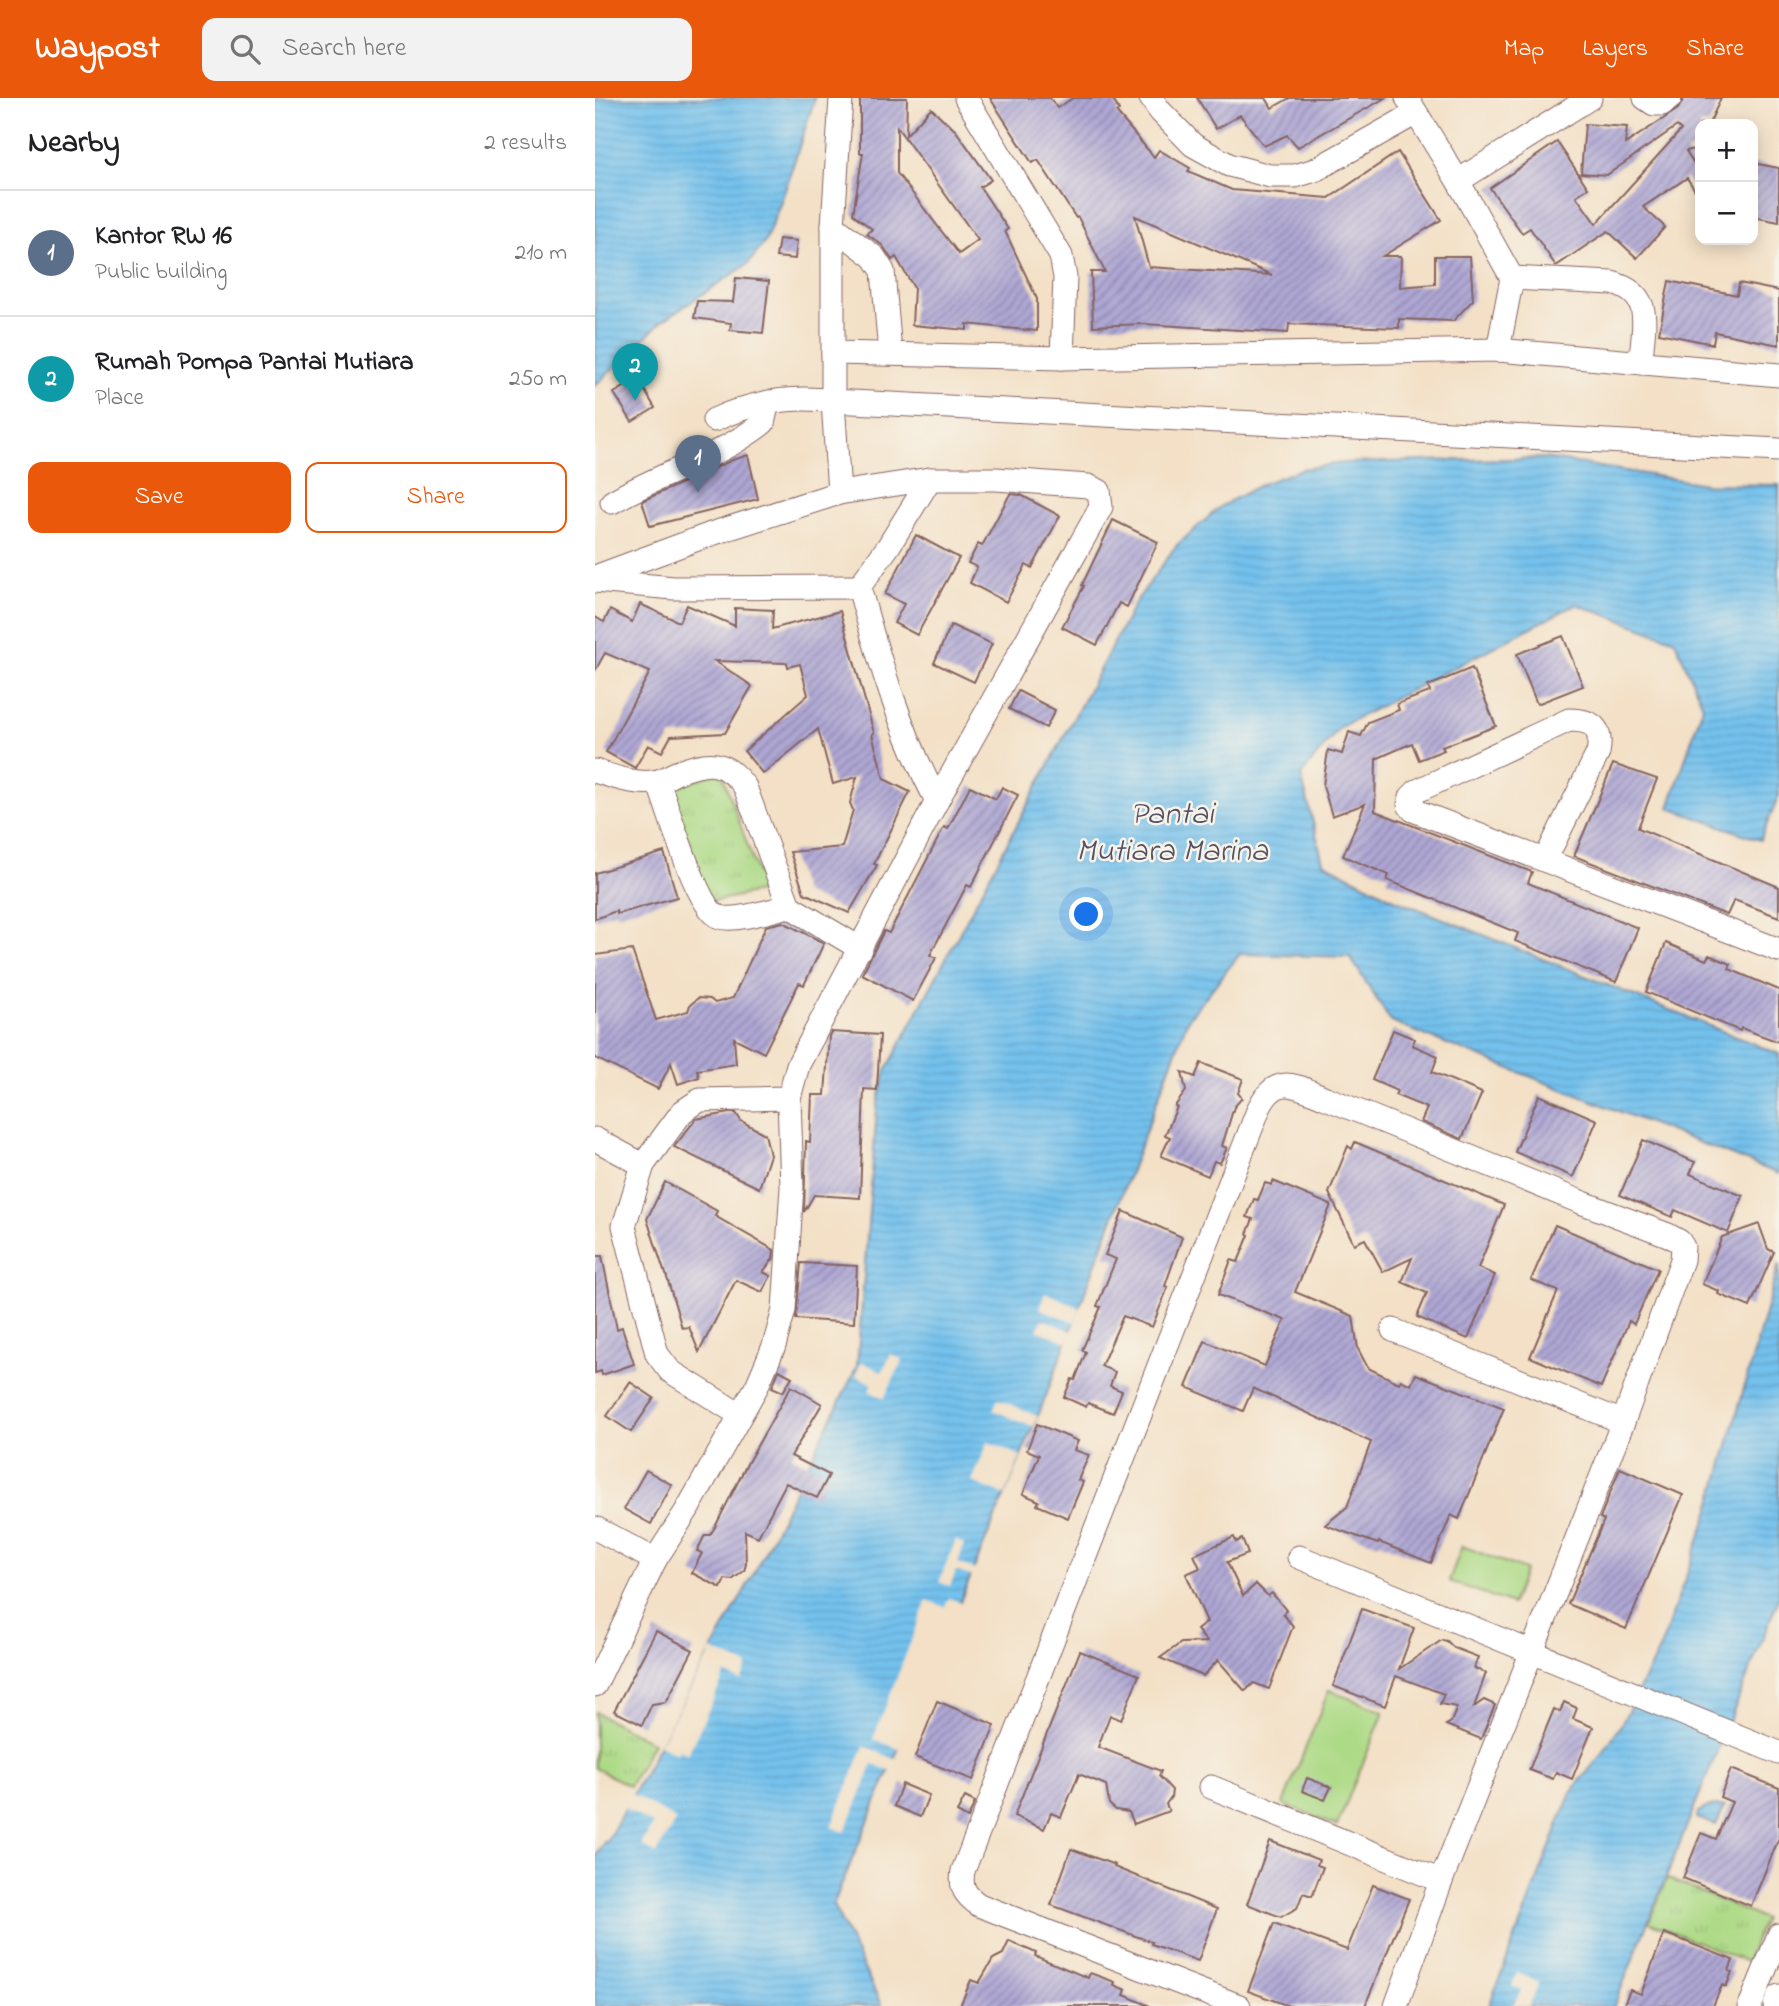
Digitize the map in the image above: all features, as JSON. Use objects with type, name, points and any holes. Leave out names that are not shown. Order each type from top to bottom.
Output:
[{"type":"street","points":[[839,493],[833,401],[832,226],[841,98]]},
{"type":"street","points":[[966,98],[1061,256],[1065,277],[1062,358]]},
{"type":"street","points":[[1151,98],[1193,145],[1229,165],[1270,176],[1295,176],[1315,170],[1412,106],[1512,278],[1498,350]]},
{"type":"street","points":[[1458,181],[1590,98]]},
{"type":"street","points":[[1645,98],[1654,104],[1662,104],[1670,98]]},
{"type":"street","points":[[832,226],[874,257],[883,271],[890,354]]},
{"type":"street","points":[[1512,278],[1612,283],[1626,287],[1635,293],[1643,312],[1641,363]]},
{"type":"street","points":[[833,353],[1062,358],[1498,350],[1779,375]]},
{"type":"street","points":[[714,419],[751,405],[808,398],[1779,450]]},
{"type":"street","points":[[612,502],[638,486],[731,444],[755,430],[763,423],[768,402]]},
{"type":"street","points":[[859,587],[888,547],[930,479]]},
{"type":"street","points":[[595,580],[711,534],[839,493],[930,479],[996,479],[1087,486],[1099,491],[1101,498],[1098,514],[937,802],[798,1065],[789,1098],[792,1187],[784,1310],[774,1346],[757,1386],[687,1510],[655,1560],[595,1685]]},
{"type":"street","points":[[595,580],[674,588],[859,587]]},
{"type":"street","points":[[859,587],[898,718],[937,802]]},
{"type":"street","points":[[1545,860],[1598,753],[1600,743],[1597,730],[1592,724],[1583,720],[1569,720],[1417,790],[1411,797],[1409,805],[1413,810],[1779,950]]},
{"type":"street","points":[[595,771],[623,780],[658,781],[680,771],[710,764],[723,766],[734,773],[745,787],[789,906],[861,949]]},
{"type":"street","points":[[658,781],[695,883],[708,910],[723,918],[789,906]]},
{"type":"street","points":[[1240,2006],[979,1905],[967,1897],[961,1885],[963,1871],[1265,1095],[1276,1086],[1292,1085],[1679,1241],[1683,1247],[1682,1259],[1623,1422],[1441,1881],[1396,2006]]},
{"type":"street","points":[[740,1415],[670,1371],[657,1354],[624,1226],[643,1166],[682,1112],[699,1100],[789,1098]]},
{"type":"street","points":[[595,1139],[643,1166]]},
{"type":"street","points":[[1393,1330],[1623,1422]]},
{"type":"street","points":[[595,1528],[655,1560]]},
{"type":"street","points":[[1299,1557],[1779,1753]]},
{"type":"street","points":[[1211,1787],[1441,1881]]},
{"type":"street","points":[[1750,2006],[1779,1935]]},
{"type":"street","points":[[1775,2006],[1779,1996]]},
{"type":"green space","points":[[721,771],[764,891],[708,902],[668,790]]},
{"type":"green space","points":[[1462,1546],[1525,1570],[1512,1604],[1449,1581]]},
{"type":"green space","points":[[1329,1690],[1384,1712],[1337,1826],[1283,1804]]},
{"type":"green space","points":[[595,1712],[653,1743],[629,1786],[595,1768]]},
{"type":"green space","points":[[1667,1878],[1764,1919],[1746,1962],[1649,1922]]},
{"type":"water","points":[[595,98],[815,98],[765,242],[748,264],[661,322],[595,386]]},
{"type":"water","name":"Pantai Mutiara Marina","points":[[1545,458],[1705,484],[1779,485],[1779,796],[1760,840],[1669,808],[1703,706],[1675,640],[1576,604],[1340,727],[1301,775],[1323,862],[1394,899],[1779,1054],[1779,1174],[1391,1022],[1350,957],[1240,954],[1188,1019],[1042,1406],[833,1905],[882,2006],[595,2006],[595,1859],[753,1575],[857,1367],[877,1108],[885,1073],[1135,603],[1176,546],[1221,506],[1262,484],[1302,469],[1342,463]]},
{"type":"water","points":[[1779,1264],[1779,1598],[1614,2006],[1489,2006],[1571,1792],[1602,1754],[1622,1723],[1661,1646],[1710,1509]]},
{"type":"water","points":[[1710,1806],[1725,1806],[1716,1825],[1697,1818],[1698,1812]]},
{"type":"pier","points":[[1045,1292],[1080,1308],[1075,1322],[1040,1309]]},
{"type":"pier","points":[[1043,1319],[1071,1331],[1067,1342],[1037,1330]]},
{"type":"pier","points":[[891,1354],[903,1360],[884,1398],[869,1391],[872,1384],[855,1375],[862,1362],[882,1372]]},
{"type":"pier","points":[[998,1399],[1038,1416],[1033,1427],[993,1410]]},
{"type":"pier","points":[[988,1442],[1021,1456],[1005,1495],[972,1482]]},
{"type":"pier","points":[[956,1540],[964,1545],[958,1563],[975,1570],[973,1577],[956,1571],[950,1586],[939,1582]]},
{"type":"pier","points":[[949,1598],[963,1603],[901,1750],[873,1739],[927,1600],[945,1607]]},
{"type":"pier","points":[[712,1650],[748,1666],[741,1681],[725,1674],[688,1754],[679,1750],[677,1754],[659,1745]]},
{"type":"pier","points":[[864,1746],[897,1760],[892,1772],[873,1764],[845,1832],[831,1827]]},
{"type":"pier","points":[[630,1793],[676,1820],[656,1854],[641,1845],[653,1824],[622,1807]]},
{"type":"pier","points":[[1517,1973],[1539,1982],[1529,2006],[1513,2006],[1521,1990],[1512,1986]]},
{"type":"building","points":[[860,98],[907,98],[906,135],[931,108],[956,131],[991,180],[980,187],[1008,229],[1005,231],[1037,299],[1037,331],[967,324],[967,330],[912,325],[914,288],[896,257],[892,260],[883,246],[867,234],[872,229],[853,214],[863,153],[860,153]],"holes":[[[897,127],[978,240],[959,254],[897,173]]]},
{"type":"building","points":[[990,98],[1050,98],[1057,108],[1073,98],[1112,98],[1119,110],[1116,112],[1154,157],[1159,150],[1190,168],[1188,171],[1232,190],[1329,198],[1398,152],[1441,220],[1383,256],[1401,256],[1400,287],[1435,284],[1435,256],[1470,256],[1473,300],[1453,321],[1399,319],[1399,328],[1289,324],[1288,333],[1144,324],[1093,326],[1091,272],[1105,272],[1078,217],[1076,218],[1038,160],[1032,163]],"holes":[[[1135,216],[1272,275],[1149,267]]]},
{"type":"building","points":[[1197,98],[1266,98],[1272,108],[1290,98],[1385,98],[1298,147],[1287,135],[1264,146],[1240,115],[1216,129]]},
{"type":"building","points":[[1684,98],[1721,98],[1711,119],[1695,119],[1695,149],[1686,151],[1695,165],[1695,190],[1687,178],[1643,207],[1665,227],[1637,258],[1608,231],[1556,266],[1530,228],[1522,233],[1490,188],[1557,142],[1588,188],[1576,196],[1596,224],[1681,130],[1677,126],[1607,175],[1581,173],[1585,124],[1627,127],[1625,144],[1678,109]]},
{"type":"building","points":[[1758,164],[1779,168],[1779,222],[1758,218]]},
{"type":"building","points":[[779,239],[797,241],[795,259],[776,257]]},
{"type":"building","points":[[736,278],[769,281],[763,333],[730,330],[731,323],[694,318],[697,301],[733,302]]},
{"type":"building","points":[[1669,281],[1737,295],[1739,283],[1779,291],[1779,345],[1715,332],[1713,344],[1659,333]]},
{"type":"building","points":[[638,379],[655,408],[632,422],[614,393]]},
{"type":"building","points":[[748,455],[758,499],[650,526],[642,501]]},
{"type":"building","points":[[1010,494],[1021,495],[1060,516],[1032,568],[1026,565],[1006,602],[970,583],[977,567],[968,563],[978,544],[982,546]]},
{"type":"building","points":[[1113,520],[1158,542],[1127,607],[1119,603],[1097,645],[1062,627],[1084,586],[1082,585]]},
{"type":"building","points":[[916,535],[959,558],[917,635],[894,623],[904,604],[885,594]]},
{"type":"building","points":[[640,604],[679,622],[687,605],[735,626],[735,608],[773,610],[772,629],[840,611],[884,779],[910,792],[874,864],[877,865],[849,913],[804,893],[790,852],[842,847],[853,810],[850,803],[857,777],[833,784],[818,729],[763,774],[744,751],[808,695],[800,664],[788,667],[787,663],[715,661],[752,686],[725,733],[671,736],[662,752],[648,745],[635,768],[606,752],[650,672],[605,653],[595,671],[595,617],[604,622],[610,610],[632,622]]},
{"type":"building","points":[[951,625],[992,644],[974,682],[934,663]]},
{"type":"building","points":[[1563,636],[1583,686],[1537,704],[1517,654]]},
{"type":"building","points":[[1472,668],[1496,726],[1442,747],[1444,750],[1419,760],[1412,743],[1376,759],[1375,811],[1532,872],[1528,883],[1638,928],[1616,982],[1515,941],[1518,933],[1387,880],[1389,875],[1343,856],[1365,804],[1332,816],[1323,786],[1328,750],[1342,754],[1349,732],[1361,736],[1368,722],[1399,710],[1397,704],[1430,692],[1428,686]]},
{"type":"building","points":[[1018,691],[1055,710],[1046,728],[1009,709]]},
{"type":"building","points":[[1613,764],[1657,779],[1638,828],[1779,887],[1779,917],[1734,900],[1727,915],[1574,856]]},
{"type":"building","points":[[970,786],[996,799],[1002,787],[1018,795],[971,887],[967,885],[930,955],[936,958],[913,1001],[862,974],[884,931],[889,933],[944,827],[948,829]]},
{"type":"building","points":[[664,852],[677,897],[617,914],[616,911],[595,919],[595,873]]},
{"type":"building","points":[[783,922],[824,943],[804,985],[799,983],[764,1053],[734,1038],[736,1064],[697,1070],[699,1077],[678,1084],[671,1063],[658,1089],[595,1058],[595,955],[632,950],[656,1020],[688,1011],[698,998],[710,999],[715,1003],[733,998],[766,926]]},
{"type":"building","points":[[1666,943],[1706,960],[1709,955],[1731,964],[1729,969],[1779,990],[1779,1042],[1741,1028],[1740,1031],[1646,992]]},
{"type":"building","points":[[1393,1030],[1415,1039],[1412,1045],[1438,1056],[1432,1072],[1482,1093],[1462,1139],[1421,1122],[1427,1108],[1395,1095],[1397,1091],[1372,1080]]},
{"type":"building","points":[[831,1032],[880,1035],[877,1090],[864,1089],[860,1198],[814,1195],[804,1212],[806,1141],[810,1142],[812,1095],[825,1095]]},
{"type":"building","points":[[1201,1063],[1243,1079],[1238,1093],[1242,1098],[1234,1107],[1222,1146],[1227,1148],[1220,1163],[1214,1161],[1208,1176],[1161,1156],[1170,1137],[1165,1135],[1177,1107],[1175,1106],[1186,1091],[1182,1072],[1195,1077]]},
{"type":"building","points":[[1539,1095],[1597,1120],[1573,1177],[1515,1152]]},
{"type":"building","points":[[736,1113],[741,1121],[765,1134],[770,1155],[759,1188],[674,1147],[696,1119]]},
{"type":"building","points":[[1643,1140],[1695,1162],[1690,1174],[1743,1196],[1728,1233],[1675,1210],[1672,1217],[1620,1195]]},
{"type":"building","points":[[1355,1142],[1504,1205],[1478,1268],[1495,1275],[1468,1339],[1417,1317],[1427,1293],[1402,1282],[1412,1258],[1383,1272],[1365,1239],[1354,1244],[1329,1193],[1348,1146],[1352,1149]]},
{"type":"building","points":[[1273,1181],[1331,1205],[1295,1292],[1353,1316],[1358,1349],[1368,1368],[1399,1383],[1401,1380],[1411,1385],[1416,1374],[1504,1408],[1459,1519],[1451,1515],[1431,1563],[1379,1542],[1378,1544],[1325,1525],[1347,1507],[1371,1442],[1253,1388],[1243,1411],[1186,1387],[1205,1341],[1265,1366],[1285,1320],[1218,1295],[1231,1260],[1238,1262],[1249,1235],[1247,1234],[1253,1219],[1247,1217],[1254,1199],[1258,1200],[1265,1183],[1272,1185]]},
{"type":"building","points":[[665,1182],[717,1211],[715,1216],[774,1250],[773,1259],[763,1272],[771,1276],[762,1292],[736,1280],[699,1352],[689,1327],[682,1328],[647,1219]]},
{"type":"building","points":[[1123,1211],[1182,1237],[1165,1286],[1168,1287],[1152,1327],[1123,1316],[1101,1366],[1115,1372],[1110,1386],[1122,1391],[1113,1413],[1088,1403],[1086,1407],[1064,1397],[1072,1379],[1075,1380],[1086,1352],[1082,1350],[1101,1307],[1097,1306],[1116,1259],[1105,1255]]},
{"type":"building","points":[[1759,1224],[1768,1249],[1774,1252],[1750,1307],[1718,1294],[1719,1291],[1702,1284],[1722,1237]]},
{"type":"building","points":[[1555,1225],[1658,1269],[1634,1324],[1629,1321],[1601,1387],[1530,1357],[1558,1291],[1531,1280]]},
{"type":"building","points":[[595,1256],[602,1256],[617,1329],[622,1327],[634,1364],[602,1375],[601,1371],[595,1373]]},
{"type":"building","points":[[801,1263],[857,1266],[854,1323],[796,1319]]},
{"type":"building","points":[[779,1370],[792,1377],[783,1392],[772,1387]]},
{"type":"building","points":[[630,1382],[654,1398],[631,1432],[607,1416]]},
{"type":"building","points":[[791,1386],[822,1404],[791,1456],[829,1475],[817,1498],[786,1483],[758,1537],[745,1531],[744,1571],[732,1580],[725,1579],[721,1588],[692,1573],[702,1553],[697,1551],[705,1535],[710,1535],[715,1527]]},
{"type":"building","points":[[1037,1424],[1078,1441],[1074,1450],[1089,1455],[1078,1480],[1083,1482],[1068,1518],[1037,1505],[1039,1501],[1023,1494],[1039,1455],[1027,1450]]},
{"type":"building","points":[[1620,1468],[1683,1495],[1626,1629],[1568,1604],[1604,1520],[1600,1518]]},
{"type":"building","points":[[646,1470],[672,1485],[651,1524],[624,1509]]},
{"type":"building","points":[[1234,1537],[1236,1542],[1242,1539],[1248,1554],[1227,1562],[1243,1596],[1256,1584],[1268,1596],[1272,1593],[1286,1610],[1283,1614],[1293,1626],[1269,1689],[1254,1683],[1245,1691],[1218,1660],[1203,1676],[1160,1658],[1181,1643],[1207,1642],[1197,1630],[1207,1622],[1186,1574],[1200,1568],[1194,1555]]},
{"type":"building","points":[[1362,1609],[1414,1628],[1399,1669],[1442,1640],[1454,1648],[1478,1657],[1474,1668],[1486,1673],[1474,1707],[1484,1700],[1495,1705],[1481,1739],[1446,1725],[1451,1722],[1457,1707],[1440,1704],[1444,1694],[1396,1676],[1385,1706],[1333,1686]]},
{"type":"building","points":[[656,1631],[693,1650],[666,1702],[652,1704],[642,1725],[614,1711]]},
{"type":"building","points":[[1080,1651],[1139,1675],[1121,1720],[1110,1715],[1098,1747],[1161,1771],[1159,1776],[1172,1790],[1166,1804],[1169,1811],[1134,1824],[1129,1812],[1116,1810],[1109,1804],[1106,1785],[1079,1774],[1061,1817],[1051,1813],[1044,1829],[1014,1816]]},
{"type":"building","points":[[937,1701],[995,1725],[973,1780],[915,1757]]},
{"type":"building","points":[[1564,1702],[1577,1708],[1573,1719],[1593,1727],[1572,1779],[1556,1772],[1553,1779],[1529,1770],[1554,1709],[1560,1712]]},
{"type":"building","points":[[1731,1769],[1779,1788],[1779,1838],[1751,1906],[1683,1878],[1701,1833],[1716,1839],[1732,1802],[1720,1797]]},
{"type":"building","points":[[1307,1778],[1331,1787],[1325,1800],[1302,1791]]},
{"type":"building","points":[[902,1784],[929,1795],[920,1817],[894,1806]]},
{"type":"building","points":[[965,1797],[975,1802],[968,1818],[957,1812]]},
{"type":"building","points":[[1270,1841],[1319,1860],[1317,1865],[1323,1867],[1312,1896],[1303,1893],[1297,1908],[1281,1917],[1247,1904]]},
{"type":"building","points":[[1071,1849],[1217,1909],[1198,1961],[1051,1905]]},
{"type":"building","points":[[1373,1885],[1409,1899],[1365,2006],[1289,2006],[1248,1991],[1274,1923],[1347,1950]]},
{"type":"building","points":[[1664,1933],[1733,1960],[1726,1987],[1722,1985],[1713,2006],[1623,2006],[1630,1990],[1641,1994]]},
{"type":"building","points":[[1009,1941],[1036,1953],[1035,1956],[1088,1978],[1090,1973],[1115,1982],[1114,1985],[1126,1990],[1124,1995],[1150,2006],[960,2006],[971,1980],[979,1983],[993,1959],[1003,1954]]},
{"type":"place","name":"Rumah Pompa Pantai Mutiara","points":[[635,401]]},
{"type":"place","name":"Kantor RW 16","points":[[698,493]]}]
